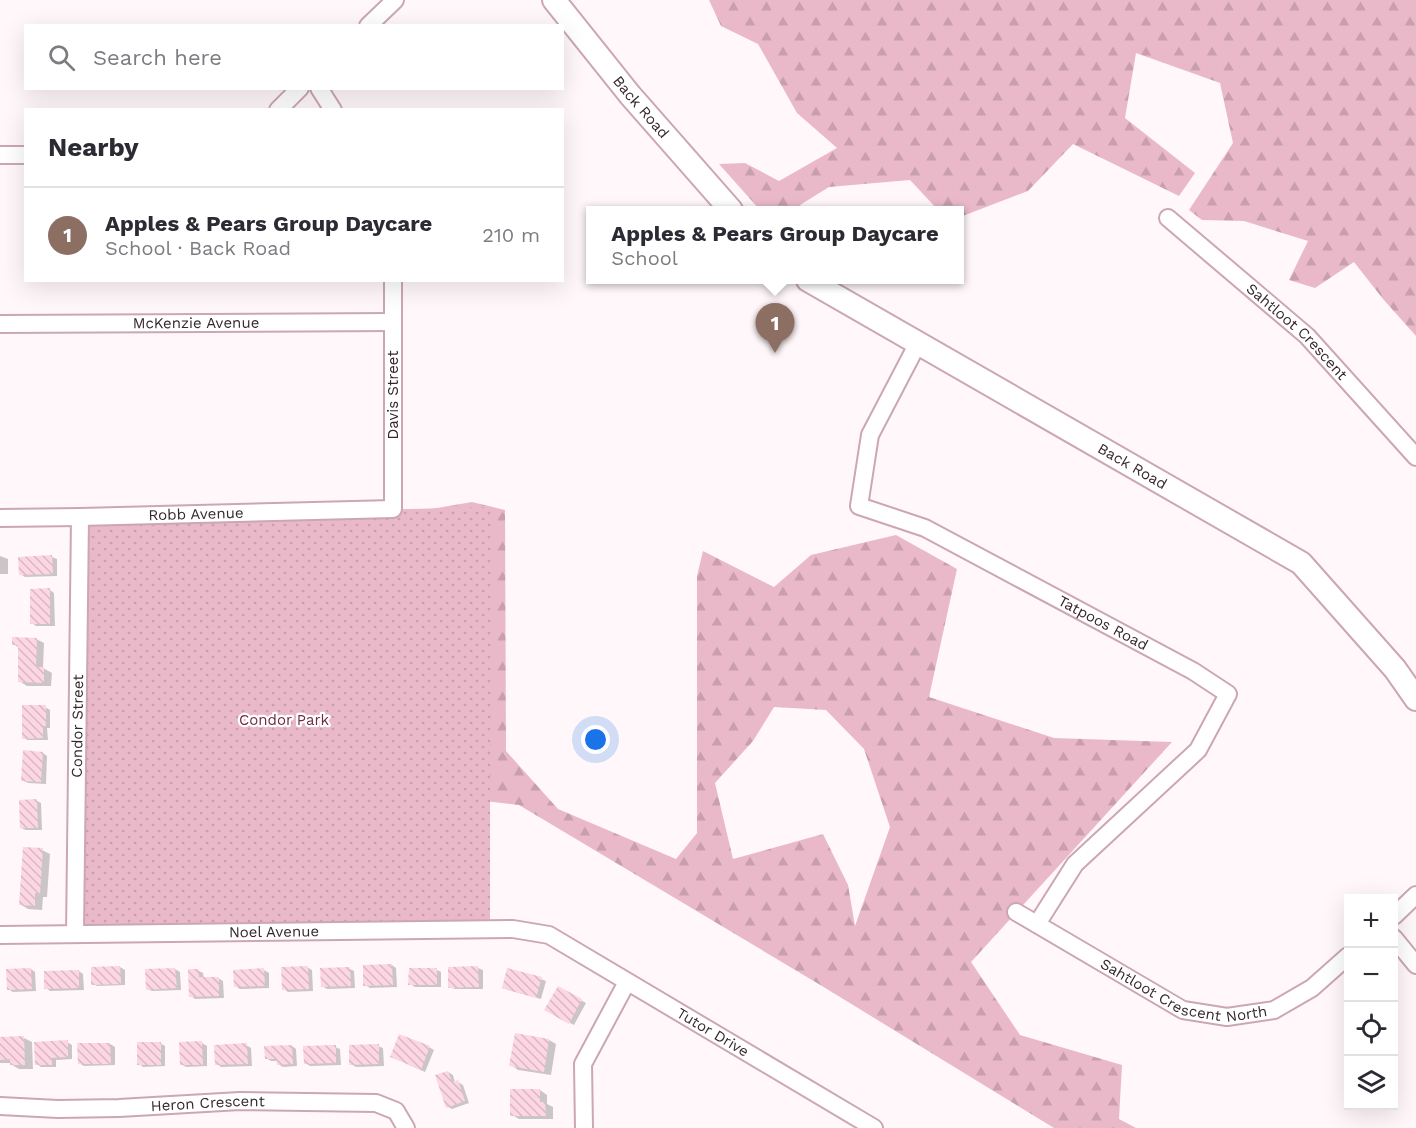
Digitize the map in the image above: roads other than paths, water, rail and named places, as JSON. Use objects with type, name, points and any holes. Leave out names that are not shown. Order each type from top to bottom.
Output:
[{"type":"street","points":[[370,24],[395,0]]},
{"type":"street","name":"Back Road","points":[[554,0],[630,95],[727,206]]},
{"type":"street","points":[[280,108],[298,90]]},
{"type":"street","points":[[320,90],[332,108]]},
{"type":"street","points":[[0,155],[24,155]]},
{"type":"street","name":"Sahtloot Crescent","points":[[1168,218],[1307,336],[1416,457]]},
{"type":"street","name":"Davis Street","points":[[393,282],[393,509]]},
{"type":"street","name":"Back Road","points":[[817,284],[1301,563],[1395,669],[1416,699]]},
{"type":"street","name":"McKenzie Avenue","points":[[0,324],[393,322]]},
{"type":"street","name":"Tatpoos Road","points":[[918,343],[870,435],[859,506],[925,528],[1193,671],[1228,694],[1198,750],[1075,864],[1037,924]]},
{"type":"street","name":"Robb Avenue","points":[[0,518],[393,509]]},
{"type":"street","name":"Condor Street","points":[[75,934],[80,517]]},
{"type":"street","points":[[1398,912],[1416,895]]},
{"type":"street","name":"Sahtloot Crescent North","points":[[1016,912],[1184,1010],[1227,1017],[1274,1010],[1312,988],[1344,960]]},
{"type":"street","name":"Noel Avenue","points":[[0,935],[513,929],[549,935]]},
{"type":"street","name":"Tutor Drive","points":[[549,935],[874,1128]]},
{"type":"street","points":[[1398,943],[1416,965]]},
{"type":"street","points":[[584,1128],[583,1064],[627,982]]},
{"type":"street","name":"Heron Crescent","points":[[0,1106],[58,1109],[240,1101],[376,1103],[396,1111],[406,1128]]},
{"type":"place","name":"Apples & Pears Group Daycare","points":[[775,353]]},
{"type":"park label","name":"Condor Park","points":[[284,720]]}]
